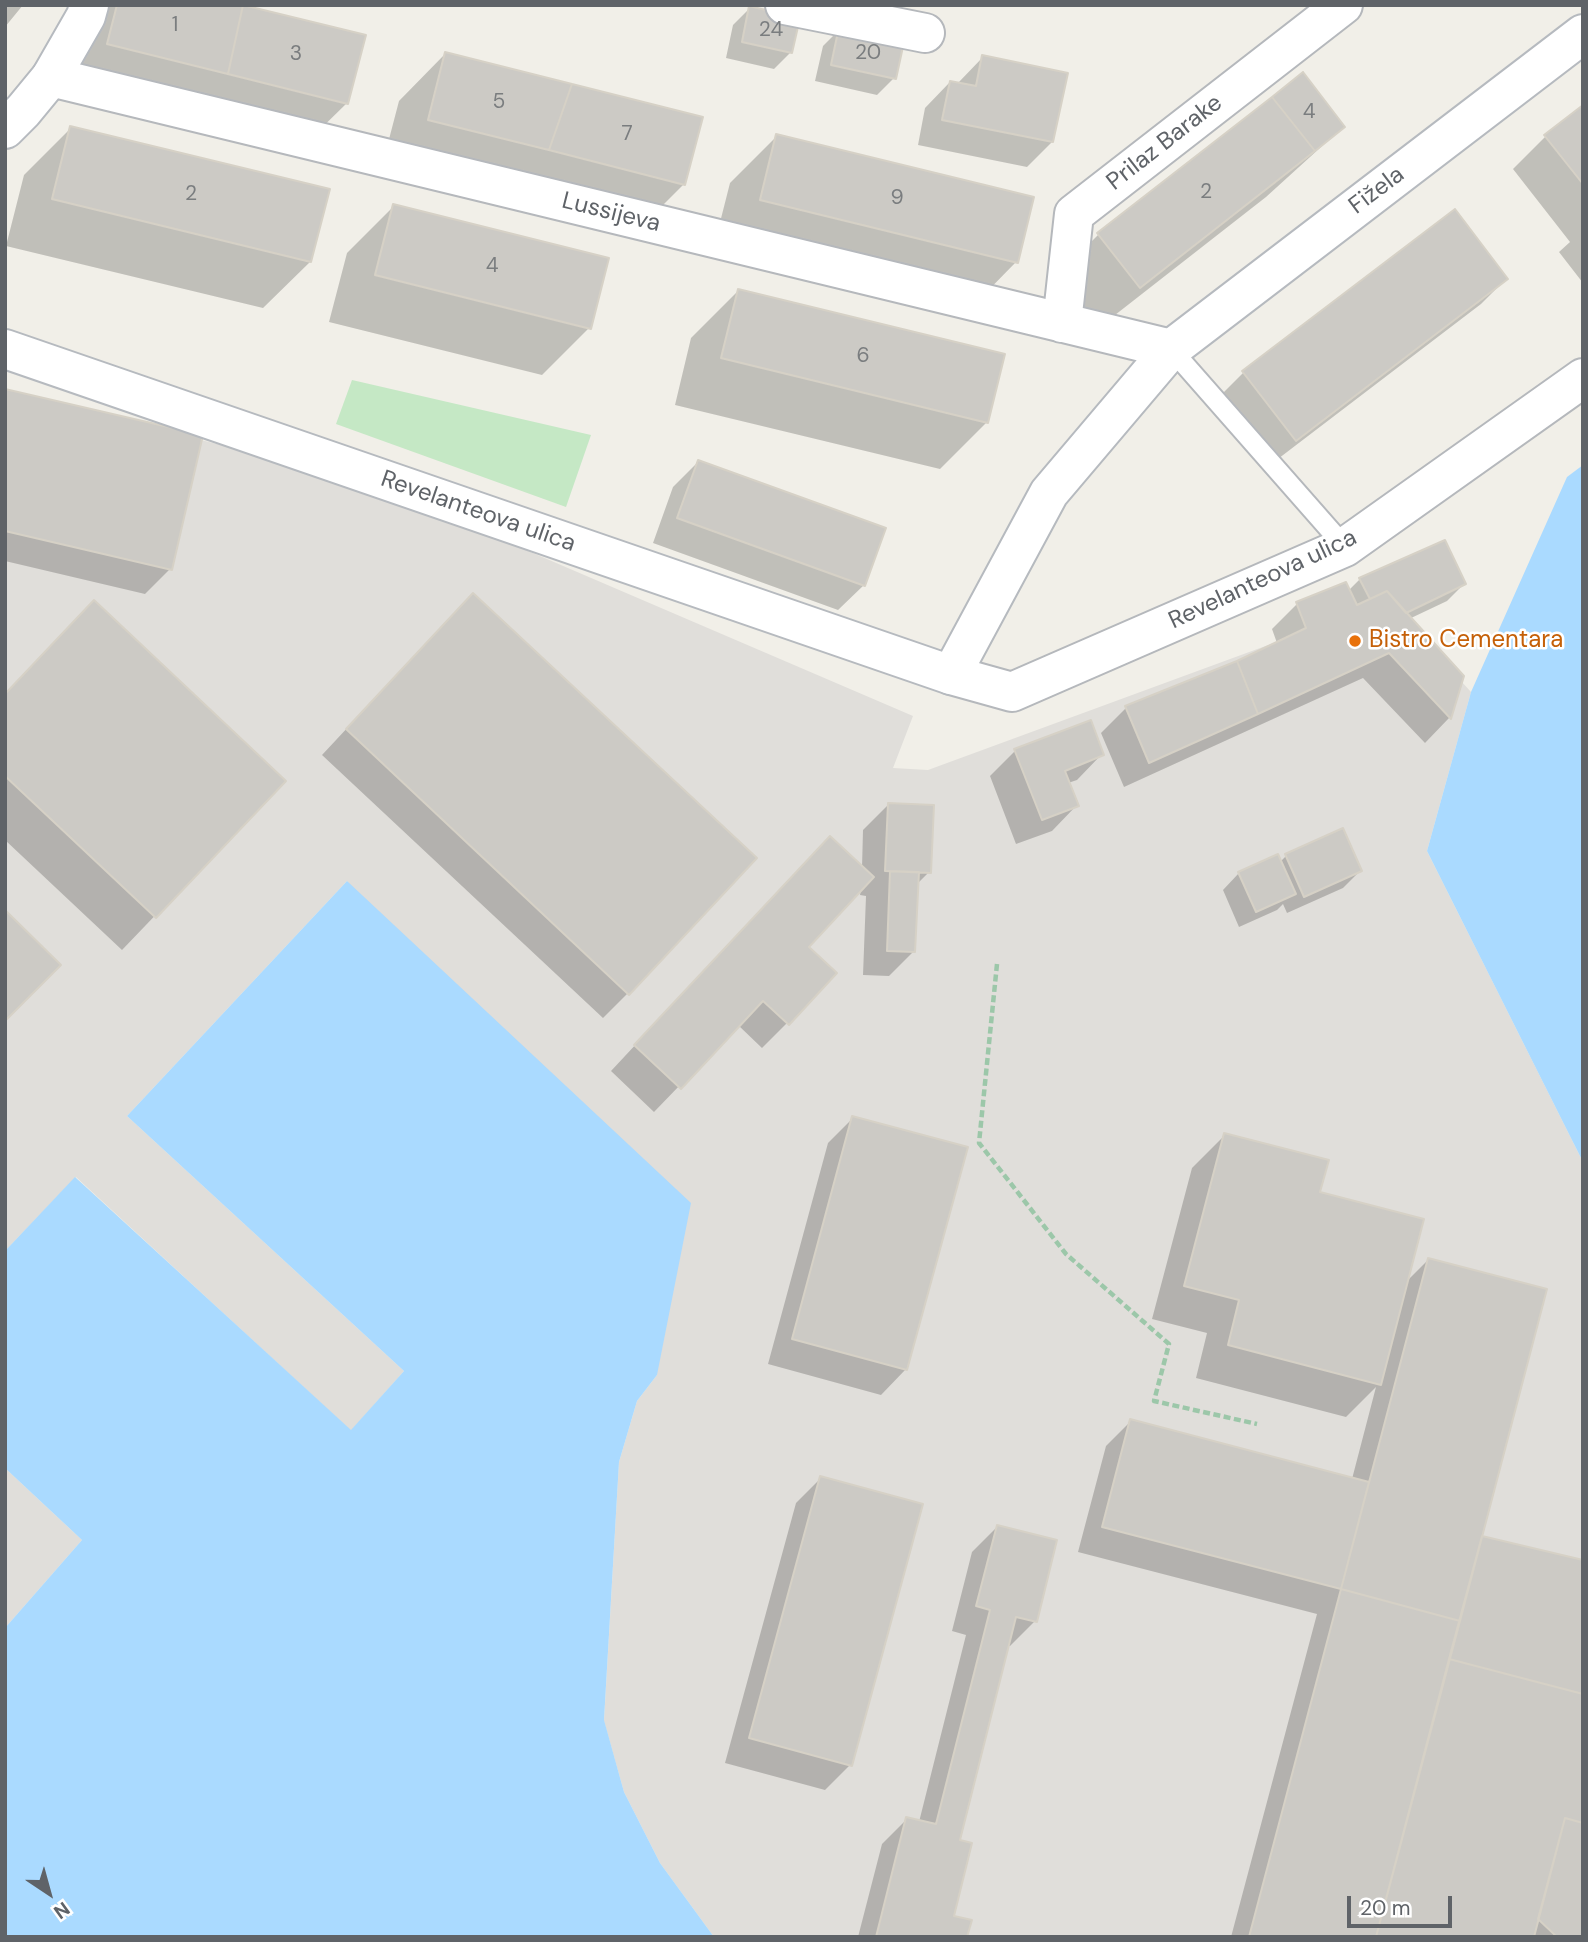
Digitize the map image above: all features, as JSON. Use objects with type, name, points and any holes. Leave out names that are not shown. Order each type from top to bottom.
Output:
[{"type":"street","points":[[5,129],[51,77],[86,16],[89,5]]},
{"type":"street","points":[[785,5],[925,33]]},
{"type":"street","name":"Prilaz Barake","points":[[1062,323],[1074,214],[1343,5]]},
{"type":"street","name":"Fižela","points":[[1171,349],[1583,34]]},
{"type":"street","name":"Lussijeva","points":[[51,77],[1171,349]]},
{"type":"street","name":"Revelanteova ulica","points":[[5,349],[951,675],[1012,692],[1345,547],[1583,378]]},
{"type":"street","points":[[951,675],[1049,493],[1171,349]]},
{"type":"lane","points":[[1171,349],[1345,547]]},
{"type":"path","points":[[997,964],[979,1143],[1066,1254],[1169,1344],[1154,1401],[1257,1424]]},
{"type":"shaded area","points":[[5,391],[365,481],[913,716],[893,768],[928,770],[1388,601],[1471,692],[1427,851],[1583,1162],[1583,1937],[714,1937],[660,1863],[624,1792],[604,1721],[619,1462],[637,1401],[657,1375],[347,881],[127,1116],[404,1371],[351,1431],[76,1177],[5,1251]]},
{"type":"shaded area","points":[[5,1468],[82,1540],[5,1628]]},
{"type":"green space","points":[[352,380],[591,435],[566,507],[336,424]]},
{"type":"water","points":[[1583,465],[1583,1162],[1427,851],[1471,692],[1567,477]]},
{"type":"water","points":[[347,881],[691,1203],[657,1375],[637,1401],[619,1462],[604,1720],[624,1792],[660,1863],[714,1937],[5,1937],[5,1628],[82,1540],[5,1468],[5,1251],[75,1177],[351,1430],[404,1371],[127,1116]]},
{"type":"building","points":[[117,5],[243,5],[228,74],[107,44]]},
{"type":"building","points":[[243,5],[366,35],[348,104],[228,74]]},
{"type":"building","points":[[749,6],[800,18],[792,53],[742,42]]},
{"type":"building","points":[[839,27],[904,42],[896,79],[831,65]]},
{"type":"building","points":[[445,52],[572,84],[549,150],[428,120]]},
{"type":"building","points":[[982,55],[1068,73],[1053,142],[942,120],[950,81],[976,86]]},
{"type":"building","points":[[1303,72],[1345,127],[1315,151],[1272,97]]},
{"type":"building","points":[[572,84],[703,117],[685,185],[549,150]]},
{"type":"building","points":[[1272,97],[1315,151],[1140,288],[1097,233]]},
{"type":"building","points":[[1583,105],[1582,147],[1583,184],[1544,135]]},
{"type":"building","points":[[70,126],[330,189],[311,262],[52,199]]},
{"type":"building","points":[[776,134],[1034,197],[1018,263],[760,200]]},
{"type":"building","points":[[393,204],[609,258],[591,329],[375,275]]},
{"type":"building","points":[[1455,209],[1508,279],[1296,441],[1242,371]]},
{"type":"building","points":[[738,289],[1005,354],[988,423],[721,358]]},
{"type":"building","points":[[5,389],[203,435],[172,570],[5,531]]},
{"type":"building","points":[[698,460],[886,528],[865,586],[677,518]]},
{"type":"building","points":[[1445,540],[1466,584],[1406,613],[1387,591],[1370,599],[1359,578]]},
{"type":"building","name":"Bistro Cementara","points":[[1346,582],[1357,605],[1387,591],[1464,676],[1451,719],[1389,653],[1258,714],[1237,661],[1306,628],[1296,602]]},
{"type":"building","points":[[473,593],[757,858],[629,995],[346,729]]},
{"type":"building","points":[[94,600],[286,781],[156,918],[5,776],[5,694]]},
{"type":"building","points":[[1237,661],[1258,714],[1149,763],[1125,706]]},
{"type":"building","points":[[1091,720],[1104,755],[1065,771],[1079,806],[1042,820],[1014,749]]},
{"type":"building","points":[[888,803],[934,805],[931,873],[885,871]]},
{"type":"building","points":[[1343,828],[1362,871],[1304,897],[1285,854]]},
{"type":"building","points":[[830,836],[874,877],[809,947],[837,973],[789,1025],[763,1001],[681,1089],[634,1045]]},
{"type":"building","points":[[1278,854],[1296,894],[1256,912],[1238,872]]},
{"type":"building","points":[[890,871],[919,872],[915,952],[887,951]]},
{"type":"building","points":[[5,910],[61,965],[5,1021]]},
{"type":"building","points":[[852,1116],[968,1147],[907,1370],[792,1339]]},
{"type":"building","points":[[1224,1133],[1329,1160],[1320,1192],[1424,1219],[1381,1385],[1228,1345],[1239,1300],[1184,1286]]},
{"type":"building","points":[[1428,1258],[1547,1289],[1460,1621],[1341,1589]]},
{"type":"building","points":[[1130,1419],[1369,1482],[1341,1589],[1102,1527]]},
{"type":"building","points":[[820,1476],[923,1504],[852,1766],[749,1738]]},
{"type":"building","points":[[997,1525],[1057,1540],[1037,1622],[1016,1617],[960,1840],[972,1843],[954,1916],[972,1920],[967,1937],[876,1937],[906,1817],[936,1824],[990,1610],[976,1606]]},
{"type":"building","points":[[1482,1536],[1583,1560],[1583,1694],[1449,1659]]},
{"type":"building","points":[[1341,1589],[1460,1621],[1376,1937],[1249,1937]]},
{"type":"building","points":[[1449,1659],[1583,1694],[1583,1823],[1565,1818],[1534,1937],[1376,1937]]},
{"type":"building","points":[[1565,1818],[1583,1823],[1583,1937],[1557,1937],[1538,1919]]},
{"type":"place","name":"Bistro Cementara","points":[[1355,641]]}]
